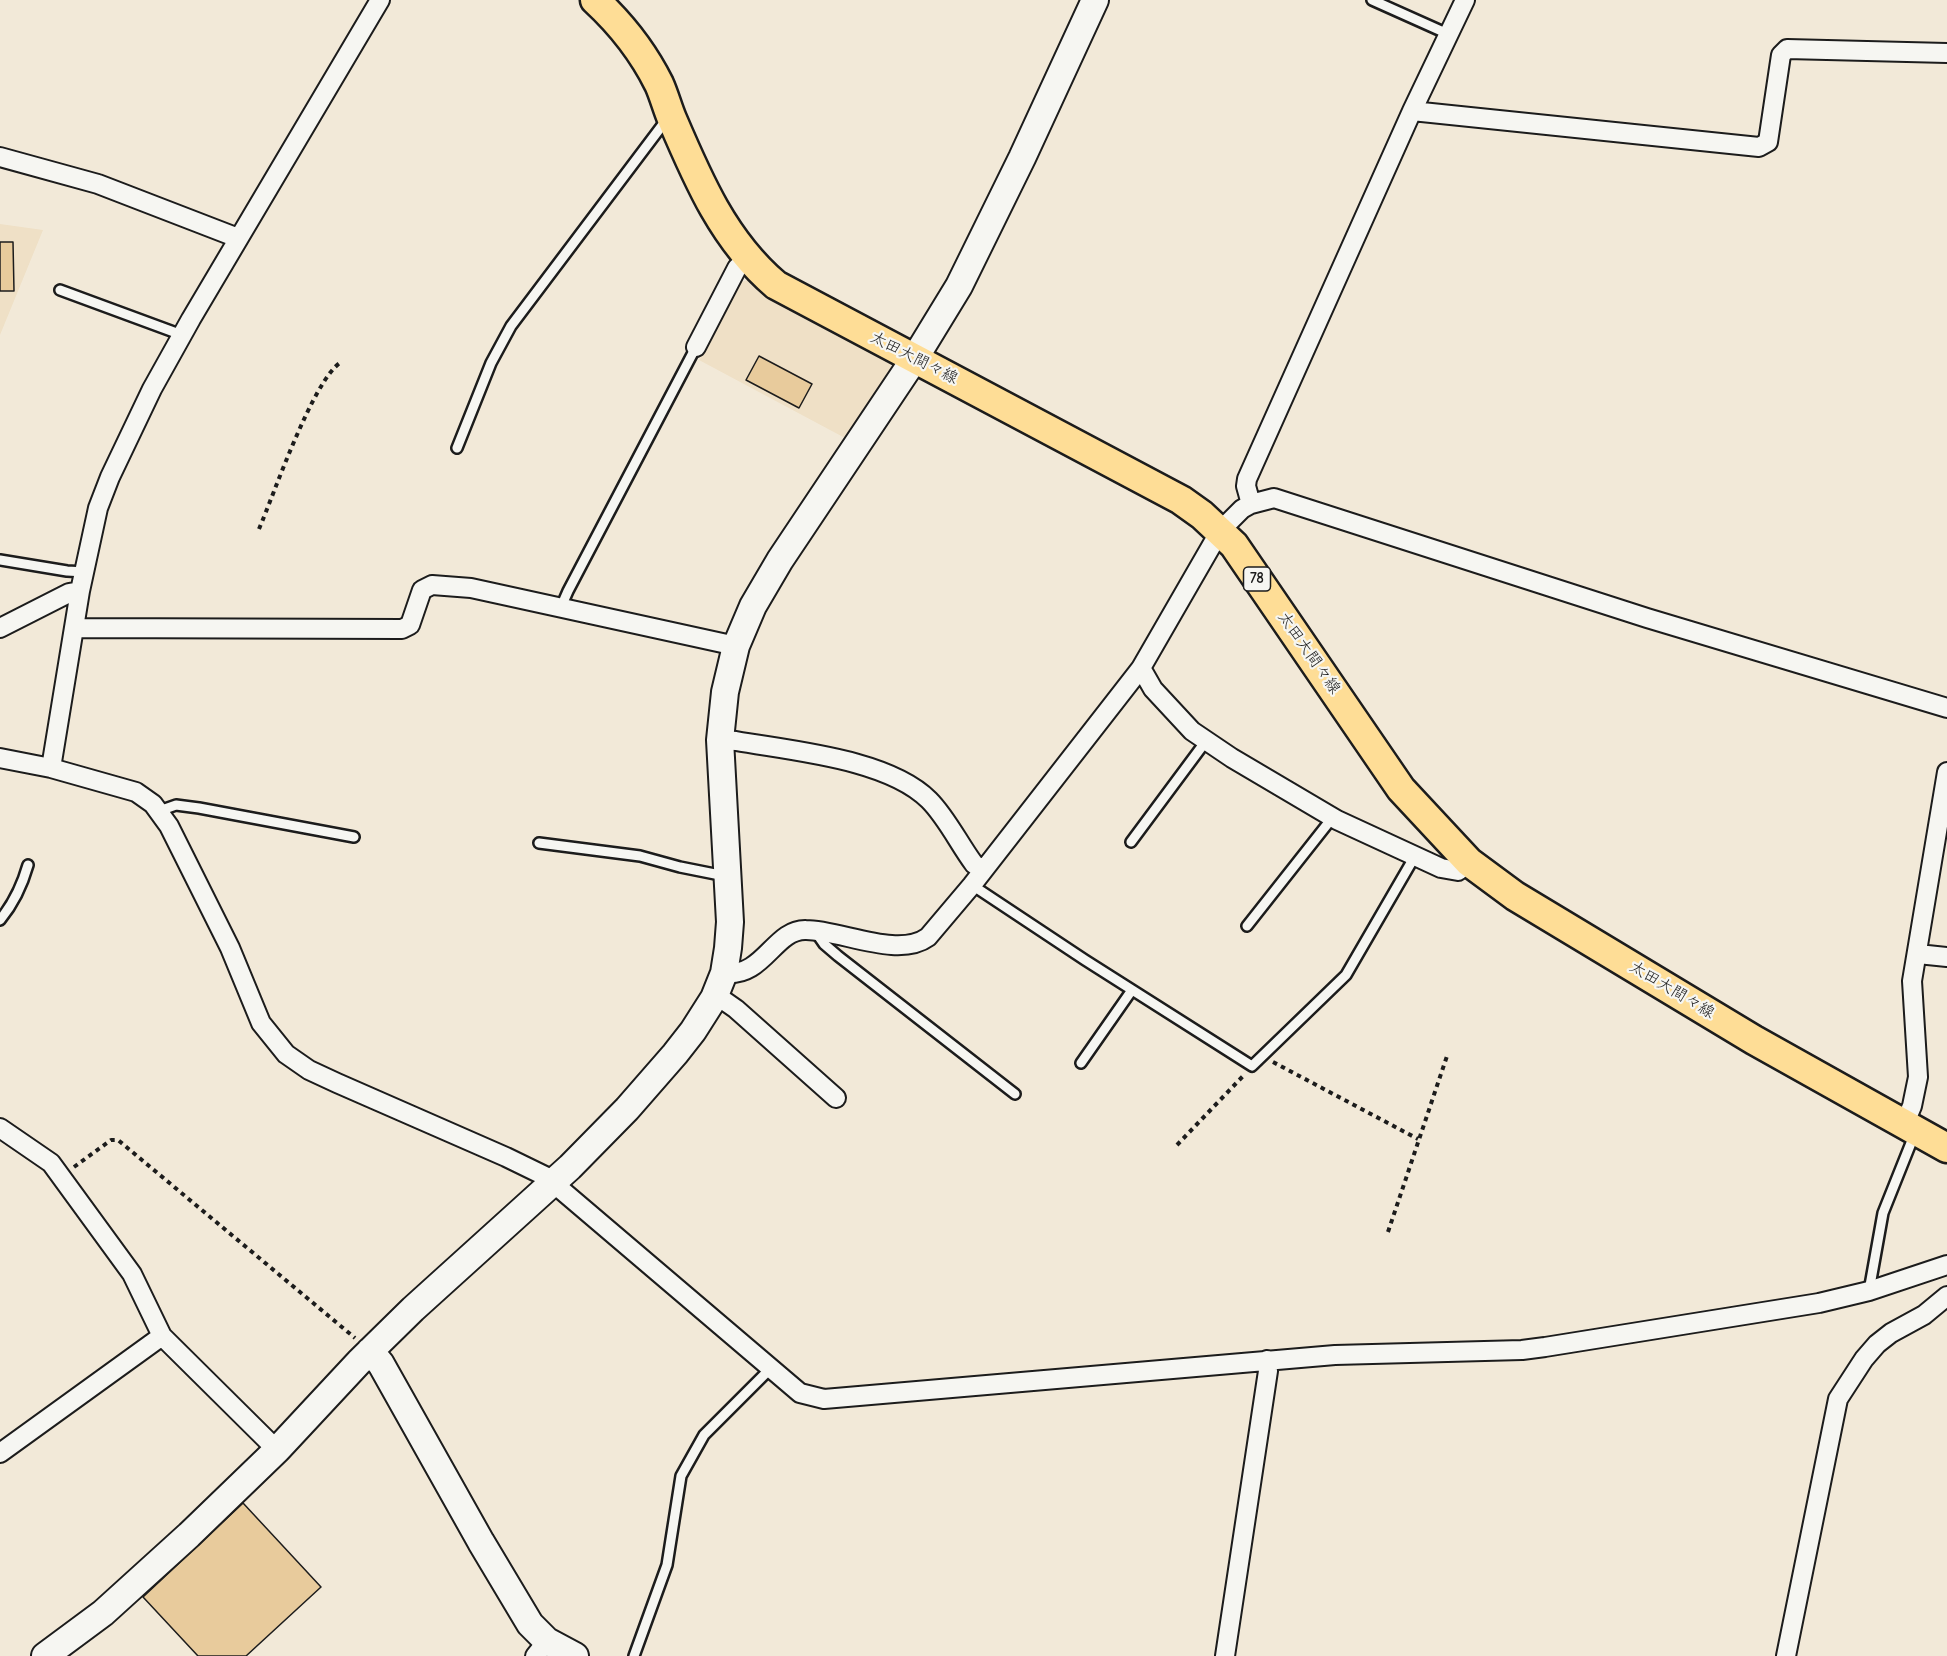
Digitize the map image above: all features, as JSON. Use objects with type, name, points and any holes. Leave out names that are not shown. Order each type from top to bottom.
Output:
[{"type":"main road","name":"太田大間々線","points":[[595,0],[621,27],[643,57],[659,86],[714,208],[732,239],[747,258],[776,285],[1181,500],[1202,514],[1234,545],[1401,789],[1469,862],[1515,896],[1754,1040],[1947,1148]]},
{"type":"street","points":[[51,768],[80,591],[98,508],[110,477],[152,389],[182,335],[380,0]]},
{"type":"street","points":[[45,1656],[103,1613],[277,1450],[365,1346],[413,1309],[553,1182],[627,1109],[675,1054],[714,998],[724,973],[729,931],[720,740],[725,692],[736,646],[753,606],[780,560],[915,358],[973,259],[1095,0]]},
{"type":"street","points":[[1251,504],[1246,486],[1247,479],[1412,111],[1465,0]]},
{"type":"street","points":[[1412,111],[1759,147],[1768,142],[1781,55],[1787,49],[1947,53]]},
{"type":"street","points":[[0,157],[98,184],[238,238]]},
{"type":"street","points":[[696,347],[737,268],[747,258]]},
{"type":"street","points":[[724,973],[734,974],[747,970],[794,933],[804,930],[899,945],[921,942],[936,928],[977,877],[1141,668],[1220,531],[1233,517],[1251,504],[1274,498],[1636,614],[1947,708]]},
{"type":"street","points":[[74,628],[402,629],[410,625],[422,590],[432,585],[471,588],[736,646]]},
{"type":"street","points":[[0,628],[69,593],[80,591]]},
{"type":"street","points":[[1141,668],[1153,689],[1192,731],[1271,782],[1333,817],[1451,871],[1458,871],[1469,862]]},
{"type":"street","points":[[720,740],[865,765],[897,778],[929,800],[974,864],[977,877]]},
{"type":"street","points":[[0,758],[51,768],[136,792],[159,811],[169,826],[230,948],[261,1023],[285,1054],[309,1070],[515,1161],[553,1182],[800,1393],[824,1400],[1335,1355],[1522,1350],[1819,1303],[1869,1291],[1947,1264]]},
{"type":"street","points":[[1910,1128],[1918,1077],[1912,981],[1947,772]]},
{"type":"street","points":[[1918,954],[1947,957]]},
{"type":"street","points":[[714,998],[736,1009],[836,1098]]},
{"type":"street","points":[[2,1134],[51,1162],[132,1274],[162,1336],[277,1450]]},
{"type":"street","points":[[1786,1656],[1838,1399],[1863,1359],[1877,1344],[1924,1314],[1947,1296]]},
{"type":"street","points":[[0,1453],[162,1336]]},
{"type":"street","points":[[365,1346],[381,1364],[530,1624],[541,1649],[575,1656]]},
{"type":"street","points":[[1225,1656],[1268,1371],[1267,1360]]},
{"type":"lane","points":[[1371,0],[1448,34]]},
{"type":"lane","points":[[457,448],[490,363],[512,326],[660,126],[671,116]]},
{"type":"lane","points":[[60,290],[182,335]]},
{"type":"lane","points":[[561,607],[621,487],[696,347]]},
{"type":"lane","points":[[0,560],[84,572]]},
{"type":"lane","points":[[1131,842],[1206,741]]},
{"type":"lane","points":[[159,811],[176,805],[199,808],[354,837]]},
{"type":"lane","points":[[1247,926],[1333,817]]},
{"type":"lane","points":[[539,843],[640,856],[727,876]]},
{"type":"lane","points":[[977,877],[1132,990],[1252,1066],[1346,975],[1415,856]]},
{"type":"lane","points":[[0,920],[11,906],[22,885],[28,865]]},
{"type":"lane","points":[[815,931],[824,944],[838,956],[1015,1094]]},
{"type":"lane","points":[[1081,1063],[1132,990]]},
{"type":"lane","points":[[1869,1291],[1883,1213],[1910,1128]]},
{"type":"lane","points":[[634,1656],[667,1565],[681,1476],[704,1435],[771,1368]]},
{"type":"path","points":[[259,529],[312,402],[333,367],[341,362]]},
{"type":"path","points":[[1388,1232],[1448,1053]]},
{"type":"path","points":[[1262,1057],[1418,1139]]},
{"type":"path","points":[[1177,1145],[1252,1066]]},
{"type":"path","points":[[67,1168],[74,1167],[111,1140],[118,1140],[365,1346]]},
{"type":"shaded area","points":[[0,224],[43,230],[0,335]]},
{"type":"shaded area","points":[[752,279],[887,357],[891,367],[845,438],[699,360],[741,282]]},
{"type":"building","points":[[0,242],[13,242],[14,291],[0,291]]},
{"type":"building","points":[[759,356],[812,384],[799,408],[746,380]]},
{"type":"building","points":[[243,1503],[321,1587],[246,1656],[198,1656],[143,1597]]}]
